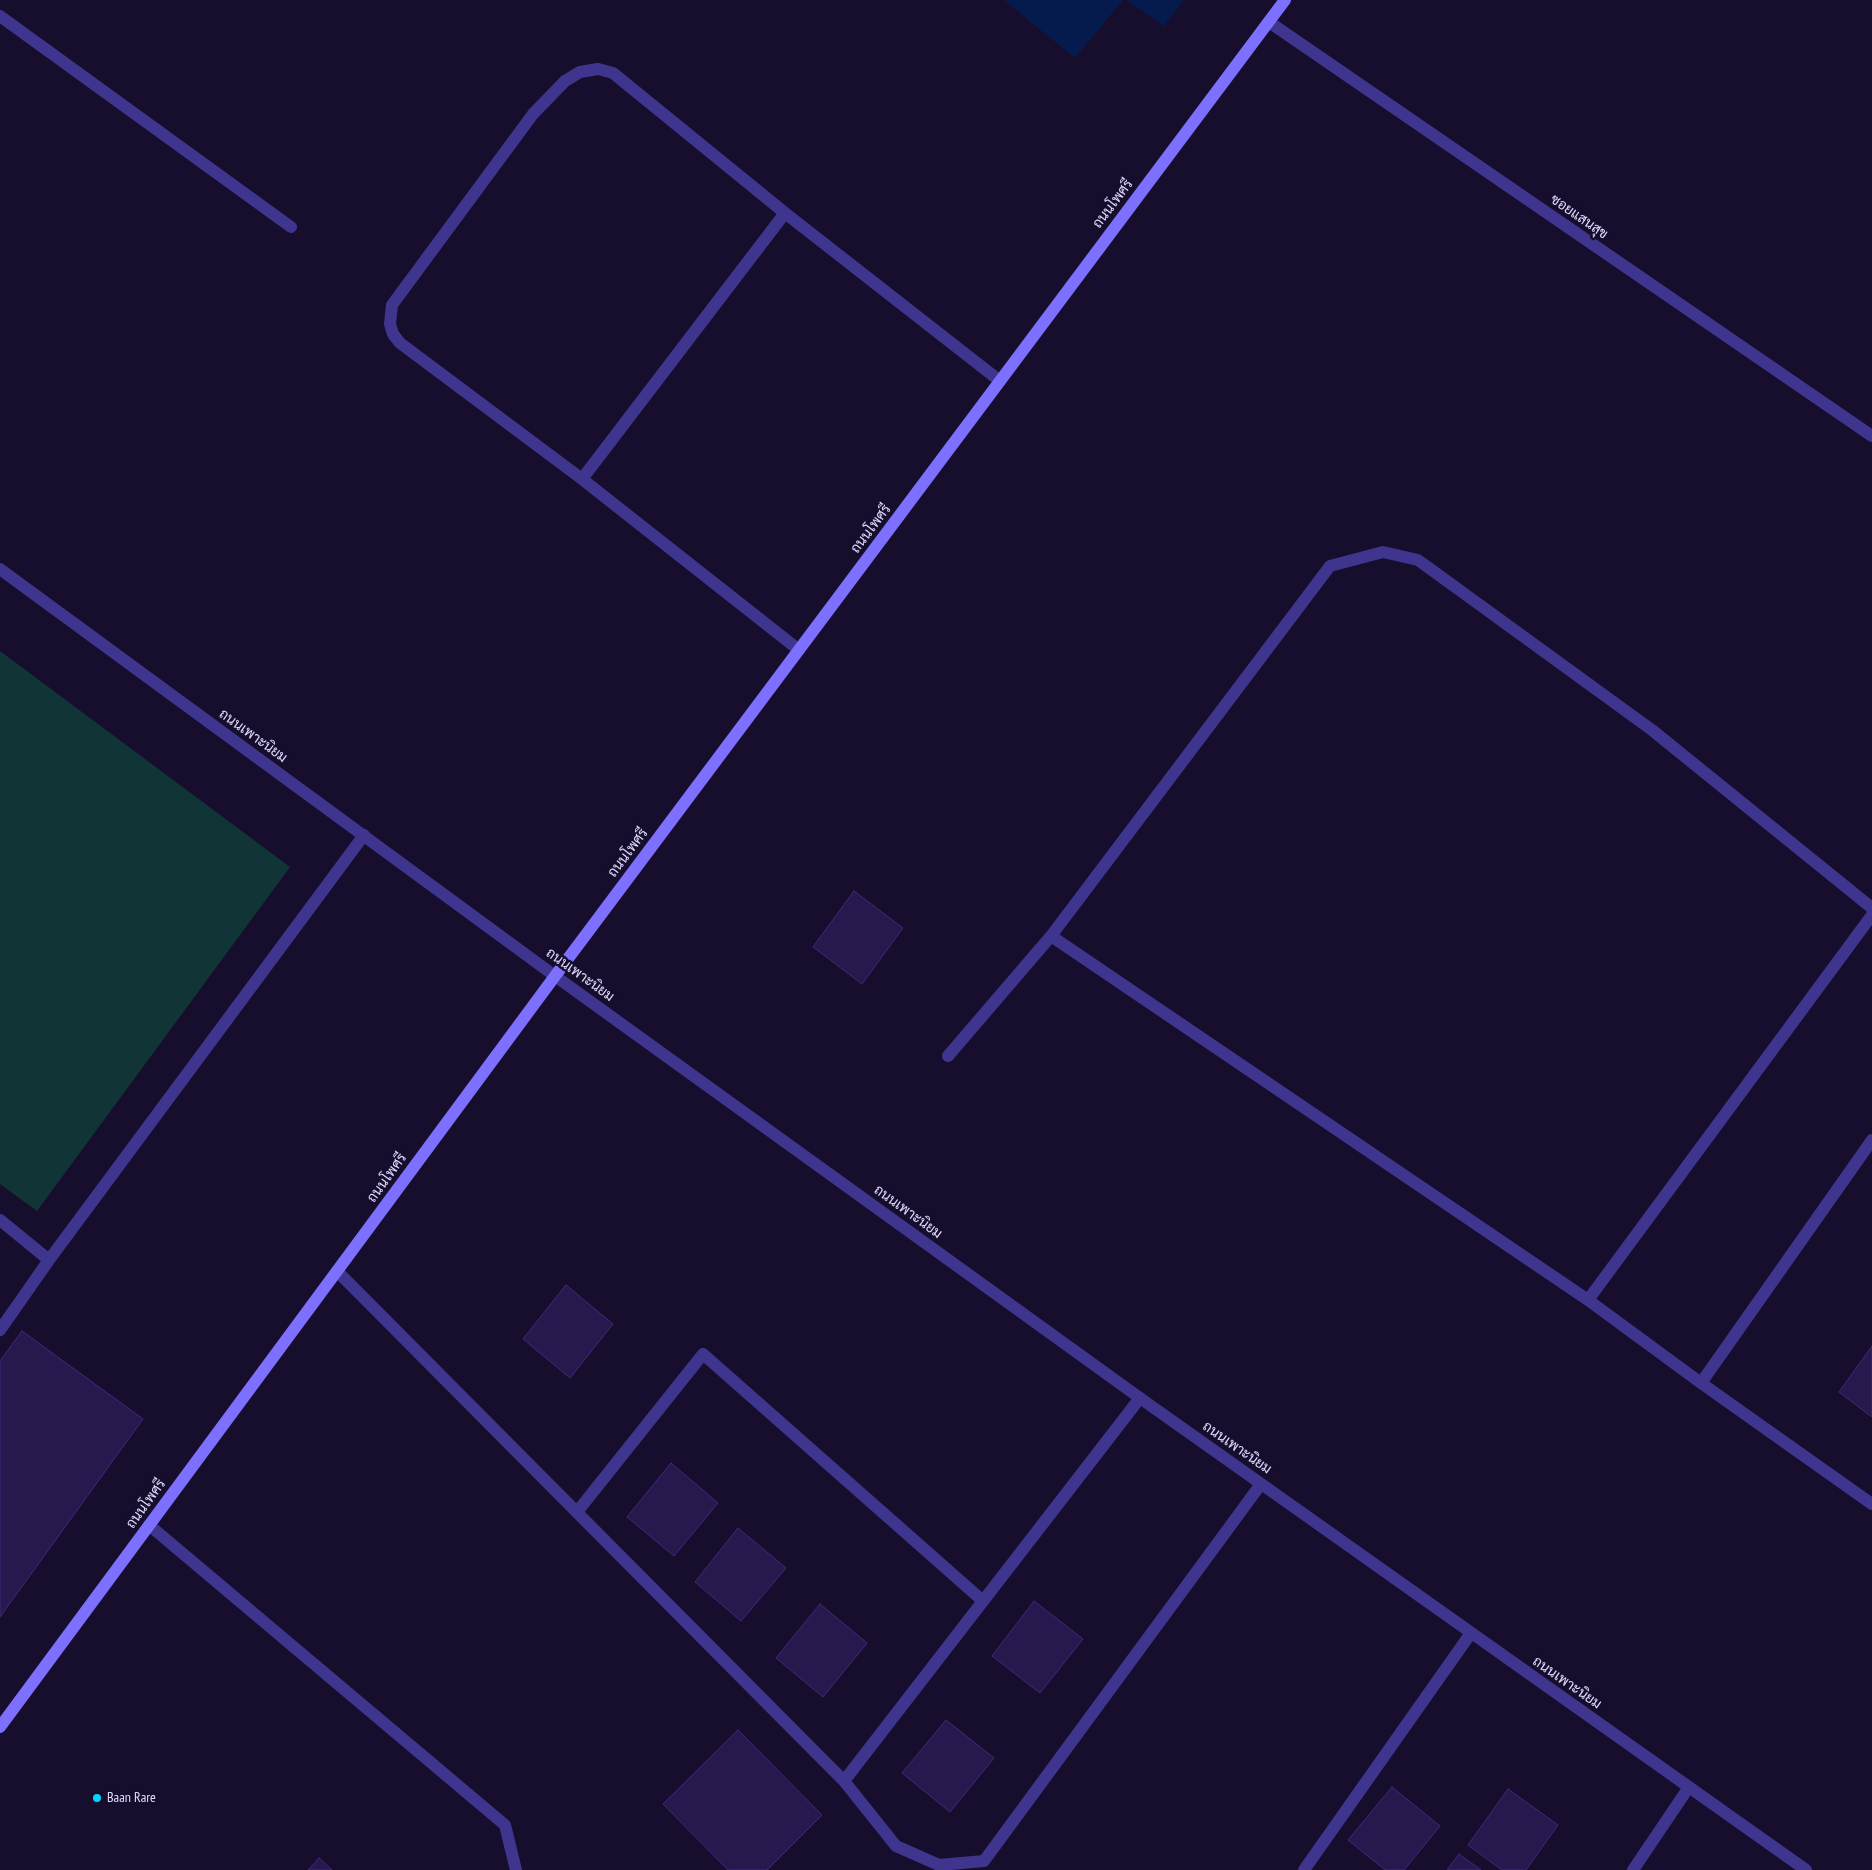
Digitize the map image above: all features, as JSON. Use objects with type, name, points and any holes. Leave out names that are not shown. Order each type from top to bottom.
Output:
[{"type":"main road","name":"ถนนโพศรี","points":[[0,1727],[555,976],[1285,0]]},
{"type":"street","points":[[0,16],[291,227]]},
{"type":"street","name":"ซอยแสนสุข","points":[[1269,22],[1872,436]]},
{"type":"street","points":[[799,650],[582,480],[400,343],[393,334],[390,324],[392,305],[528,122],[565,81],[580,72],[598,69],[613,73],[785,213],[1000,381]]},
{"type":"street","points":[[582,480],[785,213]]},
{"type":"street","points":[[948,1056],[1051,936],[1330,566],[1384,552],[1418,560],[1652,730],[1872,908]]},
{"type":"street","name":"ถนนเพาะนิยม","points":[[0,569],[555,976],[1140,1398],[1806,1870]]},
{"type":"street","points":[[0,1330],[49,1260],[364,835]]},
{"type":"street","points":[[1588,1300],[1872,914]]},
{"type":"street","points":[[1051,936],[1588,1300],[1872,1504]]},
{"type":"street","points":[[1701,1383],[1872,1140]]},
{"type":"street","points":[[0,1220],[49,1260]]},
{"type":"street","points":[[337,1271],[844,1781],[896,1846],[939,1865],[984,1861],[1262,1484]]},
{"type":"street","points":[[577,1512],[703,1354],[983,1601]]},
{"type":"street","points":[[844,1781],[1140,1398]]},
{"type":"street","points":[[149,1525],[505,1825],[516,1870]]},
{"type":"street","points":[[1304,1870],[1471,1633]]},
{"type":"street","points":[[1633,1870],[1689,1787]]},
{"type":"green space","points":[[0,651],[290,867],[37,1211],[0,1184]]},
{"type":"water","points":[[1004,0],[1123,0],[1075,58]]},
{"type":"water","points":[[1126,0],[1184,0],[1164,26]]},
{"type":"building","points":[[854,891],[903,928],[862,984],[813,947]]},
{"type":"building","points":[[566,1285],[613,1324],[570,1378],[523,1339]]},
{"type":"building","points":[[22,1331],[143,1419],[0,1617],[0,1361]]},
{"type":"building","points":[[1872,1346],[1872,1417],[1839,1392]]},
{"type":"building","points":[[671,1463],[718,1503],[674,1556],[627,1517]]},
{"type":"building","points":[[738,1528],[786,1568],[741,1621],[695,1582]]},
{"type":"building","points":[[1034,1601],[1083,1639],[1040,1693],[992,1656]]},
{"type":"building","points":[[820,1604],[867,1643],[823,1697],[776,1658]]},
{"type":"building","points":[[946,1720],[994,1758],[950,1812],[902,1773]]},
{"type":"building","points":[[738,1730],[822,1815],[767,1870],[728,1870],[663,1804]]},
{"type":"building","points":[[1392,1787],[1440,1826],[1404,1870],[1385,1870],[1348,1840]]},
{"type":"building","points":[[1508,1789],[1558,1825],[1526,1870],[1502,1870],[1468,1845]]},
{"type":"building","points":[[1459,1854],[1481,1870],[1447,1870]]},
{"type":"building","points":[[319,1858],[332,1870],[308,1870]]},
{"type":"place","name":"Baan Rare","points":[[97,1798]]}]
